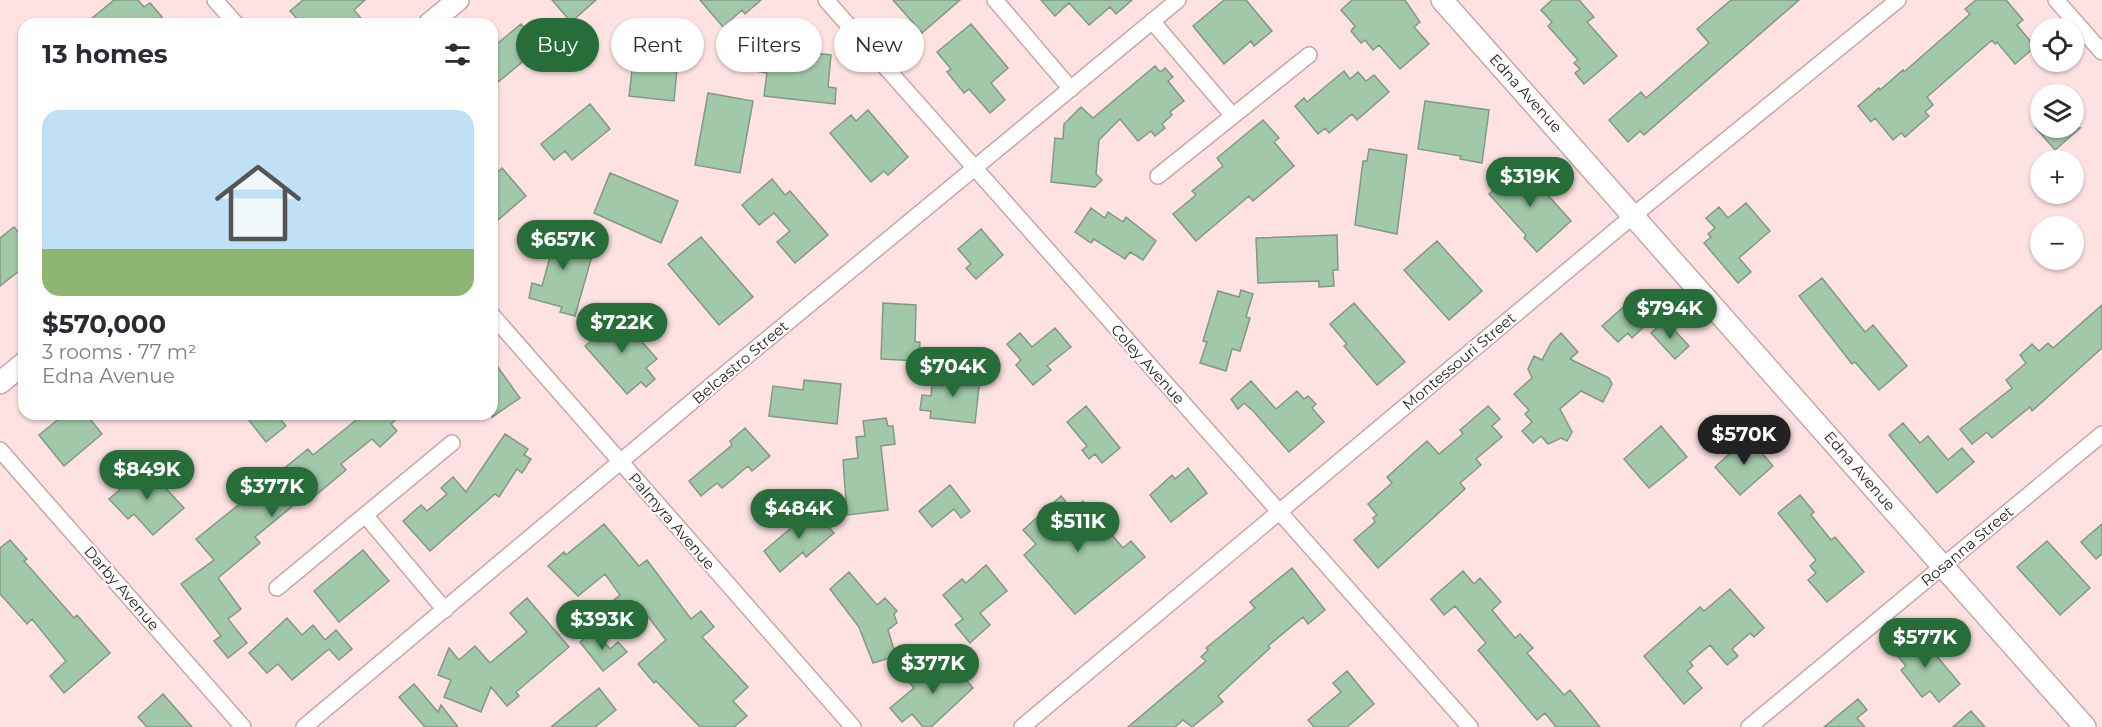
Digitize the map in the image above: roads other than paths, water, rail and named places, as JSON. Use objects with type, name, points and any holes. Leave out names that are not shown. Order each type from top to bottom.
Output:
[{"type":"street","points":[[214,0],[230,18]]},
{"type":"street","points":[[436,18],[458,0]]},
{"type":"street","name":"Coley Avenue","points":[[826,0],[1470,727]]},
{"type":"street","points":[[995,0],[1071,89]]},
{"type":"street","name":"Belcastro Street","points":[[304,727],[622,463],[719,379],[1178,0]]},
{"type":"street","name":"Edna Avenue","points":[[1442,0],[2085,727]]},
{"type":"street","name":"Montessouri Street","points":[[1022,727],[1634,215],[1898,0]]},
{"type":"street","points":[[2056,0],[2102,51]]},
{"type":"street","points":[[1152,21],[1233,116]]},
{"type":"street","points":[[1158,176],[1309,55]]},
{"type":"street","name":"Palmyra Avenue","points":[[498,322],[853,727]]},
{"type":"street","points":[[0,383],[18,368]]},
{"type":"street","name":"Rosanna Street","points":[[1749,727],[2102,434]]},
{"type":"street","points":[[277,588],[452,443]]},
{"type":"street","name":"Darby Avenue","points":[[0,450],[243,727]]},
{"type":"street","points":[[365,515],[445,610]]}]
